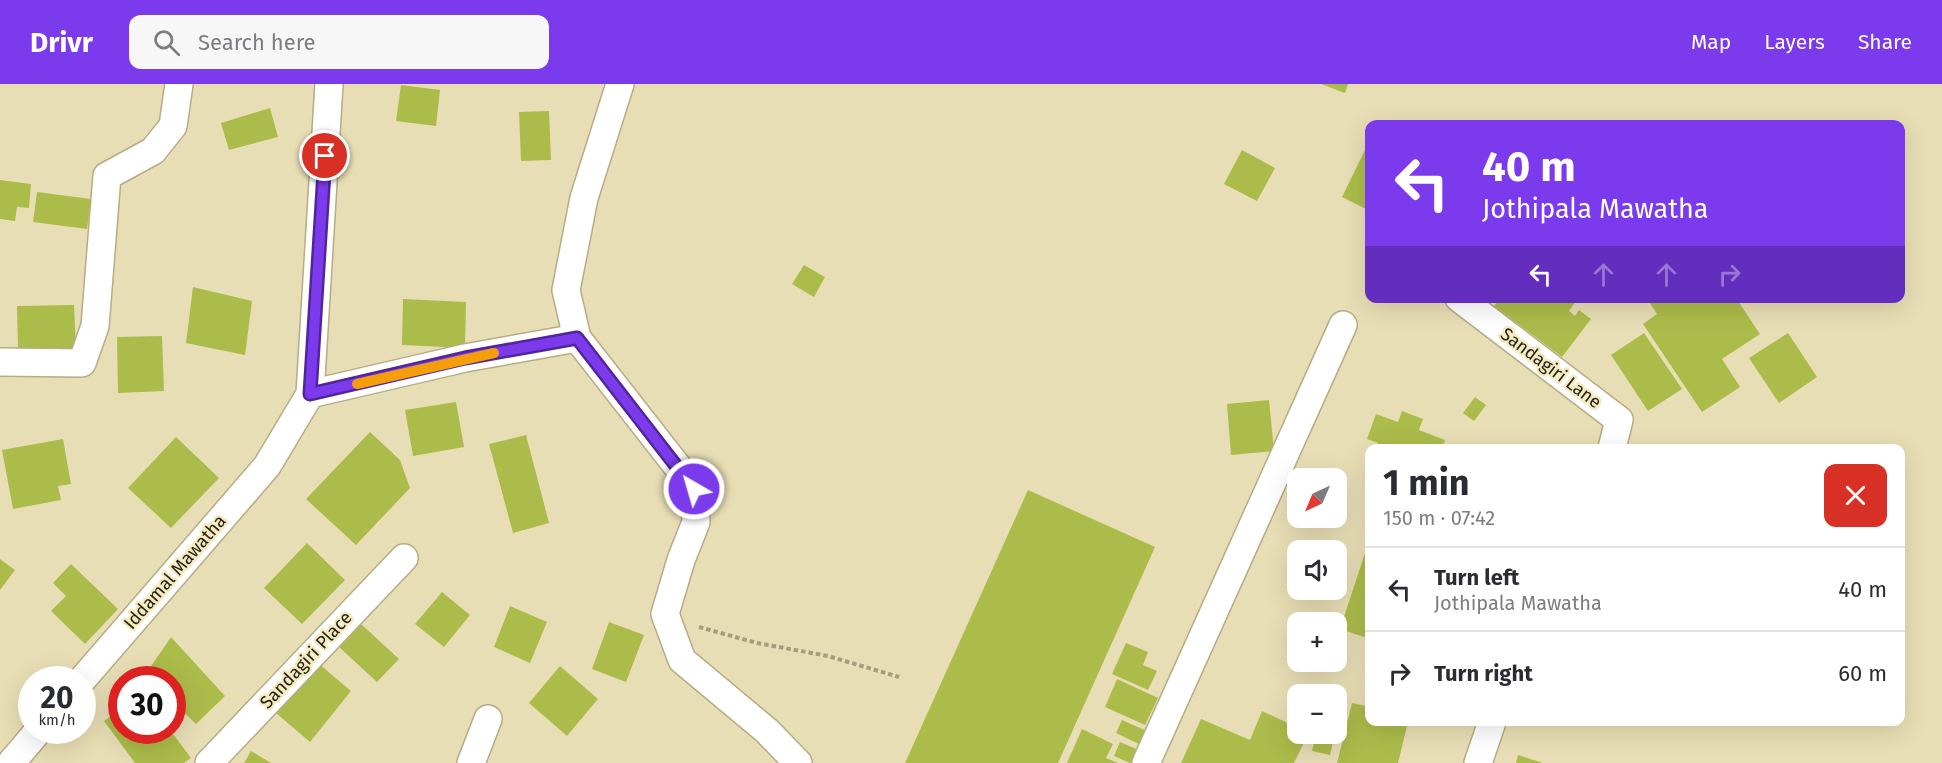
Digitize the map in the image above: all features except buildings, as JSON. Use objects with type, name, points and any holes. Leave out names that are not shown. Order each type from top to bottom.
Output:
[{"type":"street","points":[[0,362],[82,363],[95,326],[106,176],[153,151],[173,126],[179,84]]},
{"type":"street","points":[[329,84],[310,394],[465,358],[577,338]]},
{"type":"street","points":[[612,86],[584,198],[566,290],[577,338],[694,489],[696,522],[681,560],[665,614],[682,660],[767,731],[798,763]]},
{"type":"street","name":"Sandagiri Lane","points":[[1466,303],[1619,420],[1613,444]]},
{"type":"street","points":[[1146,763],[1343,325]]},
{"type":"street","name":"Iddamal Mawatha","points":[[94,666],[267,465],[310,394]]},
{"type":"street","name":"Sandagiri Place","points":[[209,763],[404,558]]},
{"type":"street","points":[[471,763],[488,719]]},
{"type":"street","points":[[1478,763],[1491,726]]},
{"type":"street","points":[[11,763],[27,744]]},
{"type":"path","points":[[665,614],[690,624],[757,642],[828,656],[899,677]]},
{"type":"slow traffic","points":[[357,384],[494,353]]},
{"type":"route","points":[[325,156],[310,394],[465,358],[577,338],[694,489]]}]
